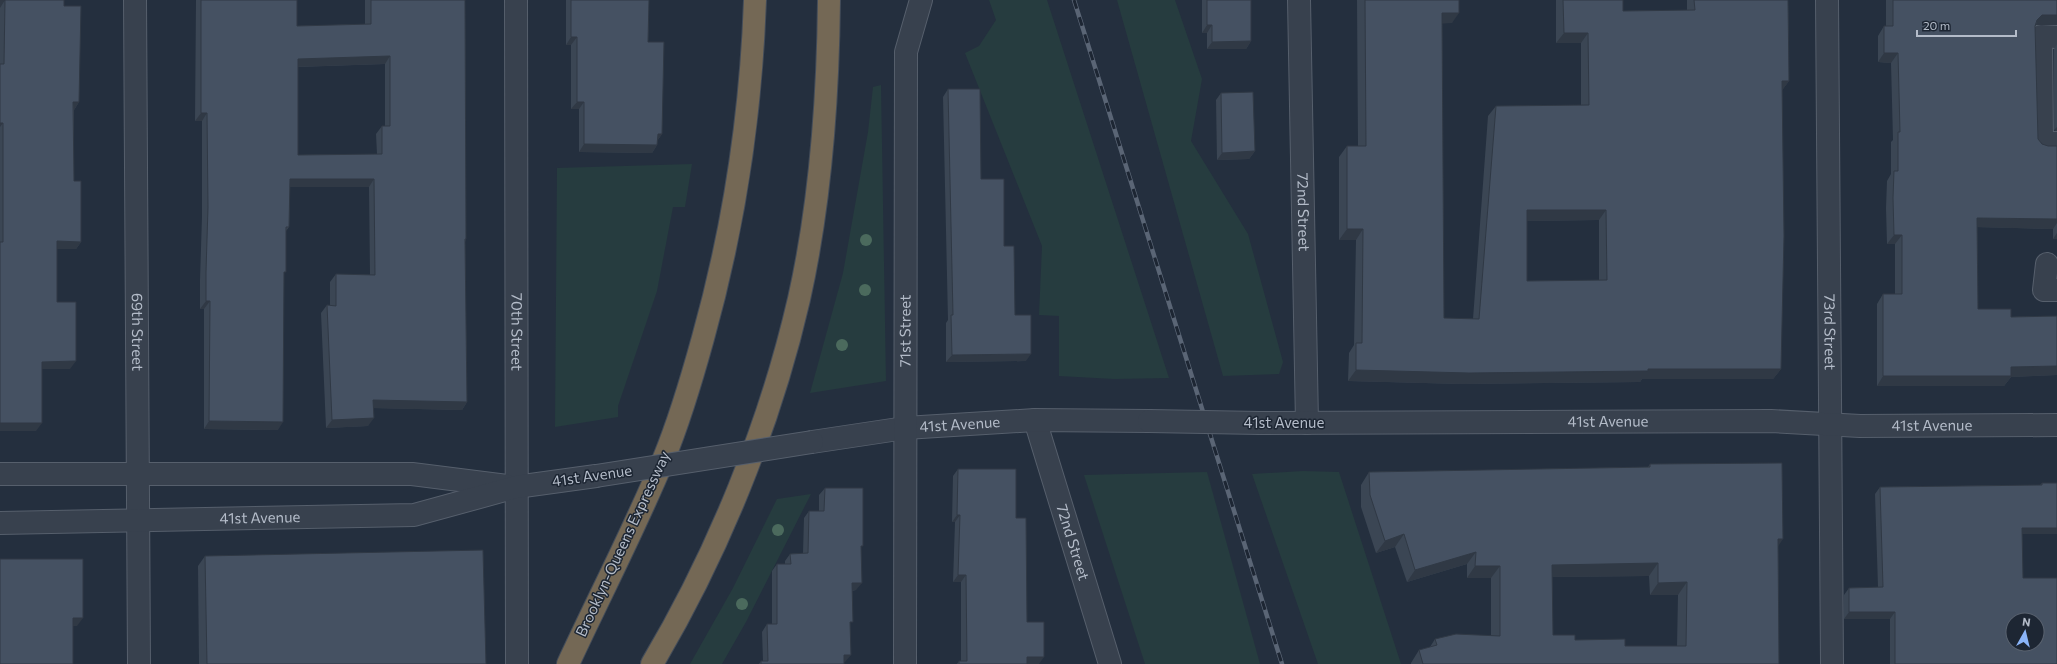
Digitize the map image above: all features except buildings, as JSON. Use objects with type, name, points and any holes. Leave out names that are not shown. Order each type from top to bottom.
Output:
[{"type":"highway","name":"Brooklyn-Queens Expressway","points":[[568,664],[641,512],[665,456],[692,376],[726,246],[738,180],[748,118],[755,0]]},
{"type":"highway","points":[[652,664],[671,632],[712,549],[757,438],[783,362],[799,298],[810,239],[819,177],[826,110],[829,0]]},
{"type":"street","name":"69th Street","points":[[135,0],[139,664]]},
{"type":"street","name":"70th Street","points":[[516,0],[517,654]]},
{"type":"street","name":"71st Street","points":[[905,664],[906,52],[921,0]]},
{"type":"street","name":"72nd Street","points":[[1299,0],[1307,423]]},
{"type":"street","name":"73rd Street","points":[[1827,0],[1832,664]]},
{"type":"street","points":[[2057,36],[2041,36],[2042,143],[2057,143]]},
{"type":"street","points":[[2047,264],[2044,290],[2057,290]]},
{"type":"street","name":"41st Avenue","points":[[0,523],[137,522],[414,516],[516,487],[905,428],[1035,420],[1260,423],[1771,421],[1860,426],[2057,425]]},
{"type":"street","name":"72nd Street","points":[[1035,420],[1110,664]]},
{"type":"street","name":"41st Avenue","points":[[0,474],[412,474],[516,487]]},
{"type":"green space","points":[[989,0],[1047,0],[1169,378],[1114,379],[1059,376],[1059,316],[1039,315],[1042,246],[965,53],[979,46],[996,20]]},
{"type":"green space","points":[[1117,0],[1175,0],[1202,79],[1191,141],[1248,234],[1283,362],[1279,374],[1223,376]]},
{"type":"green space","points":[[881,85],[886,381],[810,393],[843,273],[868,132],[873,87]]},
{"type":"green space","points":[[692,164],[685,207],[673,207],[657,291],[618,406],[618,417],[555,427],[557,168]]},
{"type":"green space","points":[[1303,471],[1339,472],[1401,664],[1318,664],[1252,474]]},
{"type":"green space","points":[[1207,472],[1260,664],[1145,664],[1084,475]]},
{"type":"green space","points":[[811,494],[746,622],[722,664],[690,664],[733,588],[777,499]]},
{"type":"railway","points":[[1074,0],[1282,664]]}]
